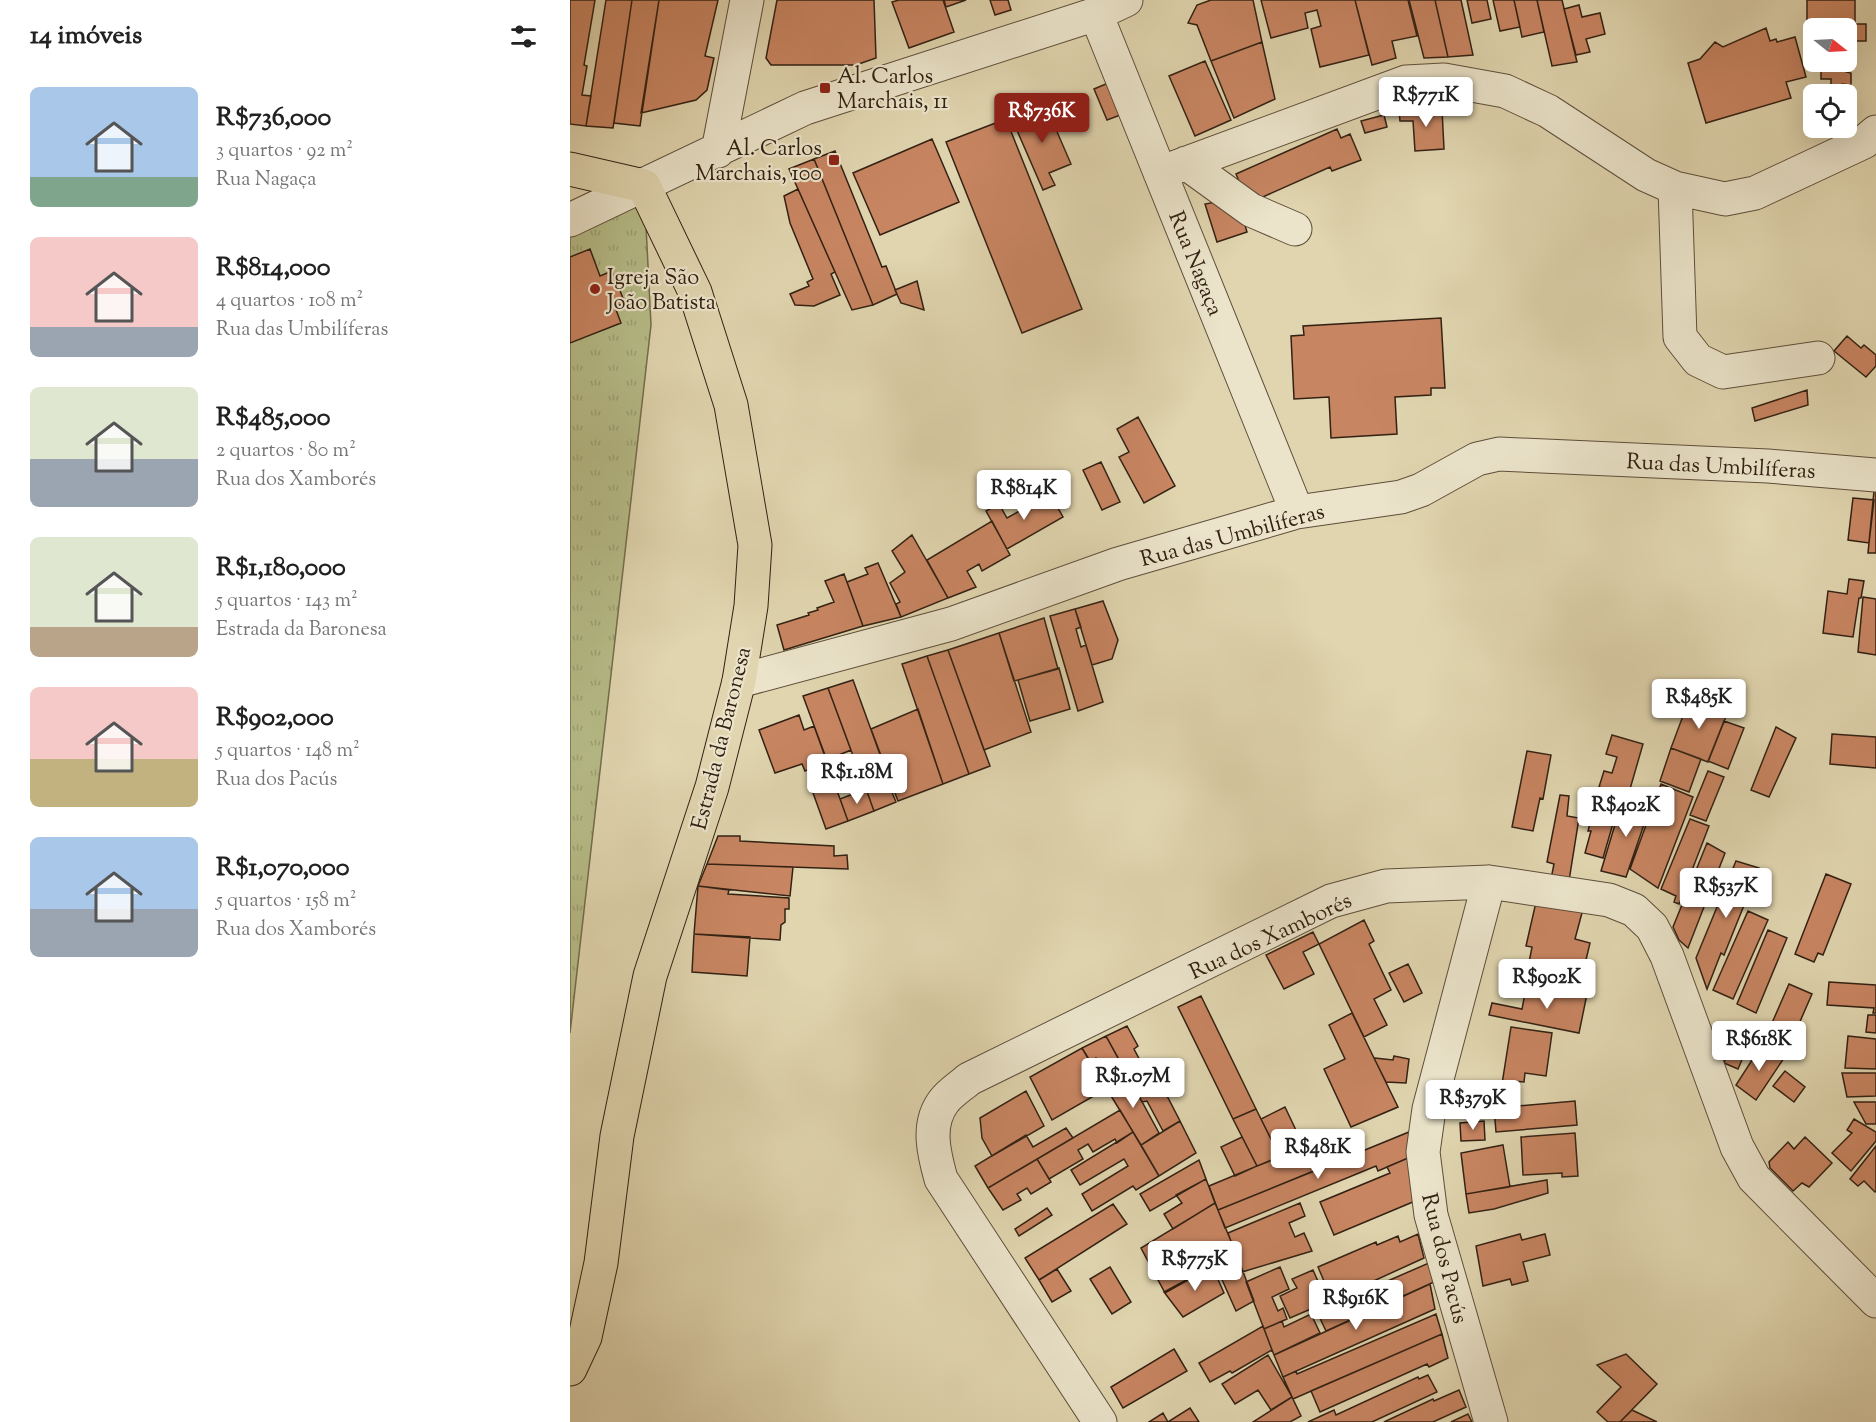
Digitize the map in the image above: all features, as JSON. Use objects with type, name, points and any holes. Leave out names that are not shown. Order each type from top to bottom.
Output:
[{"type":"main road","points":[[570,170],[644,186]]},
{"type":"main road","name":"Estrada da Baronesa","points":[[570,1369],[585,1338],[601,1263],[617,1136],[650,976],[712,787],[739,681],[751,606],[755,545],[731,405],[695,292],[644,186]]},
{"type":"street","points":[[718,151],[747,0]]},
{"type":"street","points":[[570,220],[805,108],[1096,14],[1126,0]]},
{"type":"street","name":"Rua Nagaça","points":[[1096,14],[1173,168],[1297,512]]},
{"type":"street","points":[[1173,168],[1406,82],[1444,80],[1505,91],[1548,111],[1646,175],[1675,188],[1725,199],[1755,193],[1864,142],[1876,132]]},
{"type":"street","points":[[1173,168],[1251,210],[1294,229]]},
{"type":"street","points":[[1675,188],[1680,337],[1698,360],[1723,372],[1818,358]]},
{"type":"street","name":"Rua das Umbilíferas","points":[[739,681],[951,624],[1118,564],[1297,512],[1401,497],[1421,490],[1477,459],[1499,454],[1768,466],[1876,475]]},
{"type":"street","name":"Rua dos Xamborés","points":[[1100,1422],[941,1179],[933,1150],[933,1133],[934,1124],[943,1102],[969,1079],[1331,901],[1386,886],[1490,882],[1609,900],[1634,910],[1652,927],[1667,956],[1737,1147],[1754,1178],[1876,1301]]},
{"type":"street","name":"Rua dos Pacús","points":[[1490,882],[1429,1109],[1423,1152],[1431,1215],[1491,1422]]},
{"type":"green space","points":[[644,186],[651,325],[570,1033],[570,213]]},
{"type":"building","points":[[570,0],[595,0],[584,65],[587,66],[582,95],[591,96],[586,126],[570,124]]},
{"type":"building","points":[[606,0],[632,0],[613,128],[586,126]]},
{"type":"building","points":[[632,0],[659,0],[640,126],[614,123]]},
{"type":"building","points":[[659,0],[718,0],[705,56],[714,58],[707,90],[696,100],[641,113]]},
{"type":"building","points":[[777,0],[874,0],[876,58],[856,65],[771,65],[766,58]]},
{"type":"building","points":[[943,0],[954,32],[909,48],[892,2]]},
{"type":"building","points":[[944,0],[966,0],[946,7]]},
{"type":"building","points":[[990,0],[1008,0],[1011,10],[995,15]]},
{"type":"building","points":[[1211,0],[1253,0],[1262,42],[1211,61],[1197,25],[1188,23],[1197,5]]},
{"type":"building","points":[[1261,0],[1355,0],[1369,55],[1320,67],[1311,29],[1321,26],[1317,10],[1305,13],[1308,28],[1271,38]]},
{"type":"building","points":[[1355,0],[1408,0],[1417,36],[1392,41],[1396,58],[1372,65]]},
{"type":"building","points":[[1409,0],[1435,0],[1448,57],[1424,58]]},
{"type":"building","points":[[1435,0],[1461,0],[1473,55],[1448,57]]},
{"type":"building","points":[[1467,0],[1487,0],[1491,19],[1472,23]]},
{"type":"building","points":[[1493,0],[1514,0],[1520,27],[1500,31]]},
{"type":"building","points":[[1514,0],[1537,0],[1544,32],[1522,37]]},
{"type":"building","points":[[1537,0],[1562,0],[1577,62],[1552,66]]},
{"type":"building","points":[[1807,0],[1855,0],[1855,18],[1807,18]]},
{"type":"building","points":[[1579,5],[1582,17],[1600,13],[1605,34],[1586,39],[1590,52],[1576,55],[1564,9]]},
{"type":"building","points":[[1857,24],[1866,24],[1866,41],[1857,41]]},
{"type":"building","points":[[1766,28],[1770,41],[1776,39],[1777,42],[1795,37],[1806,77],[1786,82],[1791,98],[1706,123],[1688,63],[1700,59],[1715,42],[1723,47]]},
{"type":"building","points":[[1262,42],[1275,99],[1234,118],[1211,61]]},
{"type":"building","points":[[1205,61],[1231,120],[1195,136],[1169,76]]},
{"type":"building","points":[[1821,72],[1851,73],[1851,84],[1831,84],[1831,79],[1821,79]]},
{"type":"building","points":[[1113,81],[1123,114],[1107,120],[1094,89]]},
{"type":"building","points":[[1045,104],[1071,164],[1049,173],[1055,185],[1043,190],[1012,119]]},
{"type":"building","points":[[1442,109],[1444,149],[1415,151],[1413,121],[1400,121],[1399,111]]},
{"type":"building","points":[[1384,115],[1387,127],[1365,133],[1361,121]]},
{"type":"building","points":[[1006,119],[1082,309],[1022,333],[946,142]]},
{"type":"building","points":[[1337,129],[1341,138],[1350,134],[1361,160],[1332,171],[1330,167],[1256,200],[1244,193],[1236,174]]},
{"type":"building","points":[[932,139],[959,202],[880,235],[853,173]]},
{"type":"building","points":[[835,151],[882,267],[886,266],[897,294],[873,305],[814,159]]},
{"type":"building","points":[[814,159],[873,305],[852,310],[789,169]]},
{"type":"building","points":[[798,189],[835,272],[831,274],[840,295],[814,306],[795,305],[790,294],[809,286],[807,282],[813,279],[790,223],[784,196]]},
{"type":"building","points":[[1216,202],[1244,222],[1247,232],[1217,242],[1205,204]]},
{"type":"building","name":"Igreja São João Batista","points":[[590,249],[600,276],[612,271],[625,303],[615,307],[621,323],[570,343],[570,257]]},
{"type":"building","points":[[917,281],[924,310],[901,303],[895,290]]},
{"type":"building","points":[[1441,318],[1445,388],[1431,388],[1431,395],[1395,397],[1397,434],[1331,438],[1329,397],[1294,399],[1291,336],[1304,335],[1303,326]]},
{"type":"building","points":[[1847,336],[1861,348],[1864,345],[1876,355],[1876,366],[1866,377],[1834,351]]},
{"type":"building","points":[[1807,390],[1808,405],[1755,421],[1752,408]]},
{"type":"building","points":[[1138,417],[1175,486],[1144,503],[1119,457],[1129,452],[1117,429]]},
{"type":"building","points":[[1101,462],[1120,502],[1102,510],[1083,470]]},
{"type":"building","points":[[1874,491],[1876,491],[1876,553],[1868,553]]},
{"type":"building","points":[[1050,494],[1063,517],[1007,549],[986,511],[999,504],[1007,518]]},
{"type":"building","points":[[1853,498],[1874,500],[1869,543],[1848,540]]},
{"type":"building","points":[[992,521],[1010,555],[982,571],[979,564],[967,571],[976,587],[948,598],[927,560]]},
{"type":"building","points":[[912,535],[948,598],[901,617],[896,604],[900,602],[890,583],[905,572],[892,551]]},
{"type":"building","points":[[878,563],[901,617],[863,626],[847,582],[868,574],[865,568]]},
{"type":"building","points":[[844,574],[863,626],[784,650],[777,625],[809,615],[808,613],[818,610],[817,608],[834,602],[825,581]]},
{"type":"building","points":[[1849,579],[1864,581],[1853,637],[1823,633],[1828,591],[1847,594]]},
{"type":"building","points":[[1863,597],[1876,599],[1876,655],[1858,652]]},
{"type":"building","points":[[1103,601],[1118,640],[1112,659],[1092,665],[1075,609]]},
{"type":"building","points":[[1075,609],[1081,627],[1076,629],[1081,647],[1086,645],[1103,702],[1078,711],[1050,616]]},
{"type":"building","points":[[1044,618],[1058,669],[1014,681],[999,633]]},
{"type":"building","points":[[999,633],[1031,732],[984,750],[948,650]]},
{"type":"building","points":[[948,650],[990,766],[969,774],[927,656]]},
{"type":"building","points":[[927,656],[969,774],[943,784],[902,664]]},
{"type":"building","points":[[1059,668],[1070,709],[1030,721],[1018,680]]},
{"type":"building","points":[[853,680],[886,771],[862,780],[828,688]]},
{"type":"building","points":[[828,688],[851,750],[839,755],[847,778],[835,782],[803,696]]},
{"type":"building","points":[[1690,697],[1727,714],[1708,762],[1671,748]]},
{"type":"building","points":[[918,709],[943,784],[898,801],[871,729]]},
{"type":"building","points":[[799,715],[804,730],[814,726],[827,762],[805,771],[802,764],[775,773],[759,730]]},
{"type":"building","points":[[1724,721],[1744,728],[1728,769],[1708,761]]},
{"type":"building","points":[[1776,727],[1796,738],[1769,797],[1751,790]]},
{"type":"building","points":[[1832,734],[1876,737],[1876,768],[1830,764]]},
{"type":"building","points":[[1612,735],[1643,744],[1628,796],[1599,787],[1604,771],[1612,773],[1617,757],[1606,754]]},
{"type":"building","points":[[1671,748],[1701,759],[1689,792],[1660,781]]},
{"type":"building","points":[[1527,751],[1551,755],[1543,799],[1540,798],[1533,831],[1512,827]]},
{"type":"building","points":[[830,771],[848,821],[826,829],[808,779]]},
{"type":"building","points":[[1708,771],[1724,777],[1706,821],[1690,815]]},
{"type":"building","points":[[887,780],[896,802],[874,811],[866,789]]},
{"type":"building","points":[[1661,784],[1693,797],[1658,888],[1630,869]]},
{"type":"building","points":[[866,789],[874,811],[848,821],[840,799]]},
{"type":"building","points":[[1599,790],[1621,796],[1603,858],[1585,853],[1591,831],[1588,831]]},
{"type":"building","points":[[1560,795],[1569,796],[1567,816],[1579,818],[1568,887],[1550,884],[1554,864],[1547,862]]},
{"type":"building","points":[[1639,796],[1652,801],[1626,877],[1601,871],[1620,808],[1633,812]]},
{"type":"building","points":[[1690,819],[1709,826],[1679,904],[1674,902],[1676,896],[1661,889]]},
{"type":"building","points":[[718,836],[740,836],[740,841],[834,846],[834,856],[847,855],[848,869],[707,864]]},
{"type":"building","points":[[1707,843],[1725,853],[1688,948],[1679,940],[1673,927]]},
{"type":"building","points":[[1736,861],[1759,868],[1724,955],[1721,953],[1707,989],[1696,958]]},
{"type":"building","points":[[707,864],[793,867],[790,896],[698,886]]},
{"type":"building","points":[[1826,874],[1851,884],[1823,955],[1818,953],[1814,962],[1795,954]]},
{"type":"building","points":[[698,886],[729,890],[728,894],[789,898],[789,909],[785,909],[785,922],[781,925],[780,940],[694,934]]},
{"type":"building","points":[[1536,902],[1583,909],[1575,939],[1590,943],[1580,985],[1527,973],[1532,947],[1526,946]]},
{"type":"building","points":[[1748,911],[1768,920],[1733,999],[1713,990]]},
{"type":"building","points":[[1364,920],[1374,941],[1369,944],[1391,990],[1374,999],[1387,1025],[1364,1037],[1319,944]]},
{"type":"building","points":[[1768,930],[1787,938],[1756,1013],[1737,1004]]},
{"type":"building","points":[[1313,932],[1319,944],[1303,952],[1314,974],[1284,989],[1266,955]]},
{"type":"building","points":[[694,934],[750,937],[747,976],[692,972]]},
{"type":"building","points":[[1408,964],[1422,993],[1404,1002],[1389,973]]},
{"type":"building","points":[[1829,982],[1876,985],[1876,1013],[1873,1013],[1874,1008],[1827,1005]]},
{"type":"building","points":[[1789,984],[1812,994],[1788,1049],[1765,1039]]},
{"type":"building","points":[[1526,988],[1555,994],[1556,988],[1587,994],[1579,1033],[1489,1015],[1492,1003],[1522,1009]]},
{"type":"building","points":[[1201,996],[1256,1109],[1233,1119],[1178,1007]]},
{"type":"building","points":[[1352,1013],[1398,1107],[1351,1127],[1324,1069],[1345,1059],[1329,1025]]},
{"type":"building","points":[[1868,1015],[1876,1015],[1876,1033],[1866,1032]]},
{"type":"building","points":[[1127,1026],[1138,1046],[1134,1049],[1143,1066],[1150,1063],[1180,1121],[1163,1131],[1147,1101],[1142,1102],[1106,1036]]},
{"type":"building","points":[[1511,1027],[1552,1033],[1546,1076],[1525,1073],[1524,1082],[1513,1081],[1512,1085],[1502,1084]]},
{"type":"building","points":[[1735,1027],[1753,1034],[1738,1069],[1724,1063],[1728,1052],[1727,1047]]},
{"type":"building","points":[[1106,1036],[1127,1074],[1105,1086],[1097,1072],[1102,1069],[1096,1058],[1090,1061],[1082,1048]]},
{"type":"building","points":[[1848,1036],[1876,1039],[1876,1069],[1845,1068]]},
{"type":"building","points":[[1761,1046],[1784,1058],[1756,1100],[1736,1085]]},
{"type":"building","points":[[1082,1048],[1106,1089],[1052,1120],[1030,1077]]},
{"type":"building","points":[[1394,1056],[1409,1059],[1406,1083],[1386,1082],[1374,1058],[1393,1060]]},
{"type":"building","points":[[1785,1071],[1805,1087],[1794,1102],[1773,1086]]},
{"type":"building","points":[[1842,1073],[1876,1073],[1876,1096],[1847,1097]]},
{"type":"building","points":[[1127,1074],[1159,1133],[1141,1145],[1105,1086]]},
{"type":"building","points":[[1026,1091],[1044,1126],[992,1156],[982,1138],[980,1118]]},
{"type":"building","points":[[1575,1101],[1577,1125],[1496,1132],[1494,1108]]},
{"type":"building","points":[[1854,1102],[1876,1102],[1876,1124],[1866,1124]]},
{"type":"building","points":[[1285,1107],[1304,1147],[1280,1157],[1261,1119]]},
{"type":"building","points":[[1256,1109],[1280,1157],[1257,1166],[1233,1119]]},
{"type":"building","points":[[1120,1110],[1133,1132],[1117,1143],[1115,1139],[1093,1152],[1088,1144],[1078,1150],[1083,1159],[1049,1179],[1037,1159]]},
{"type":"building","points":[[1854,1119],[1876,1132],[1876,1141],[1851,1171],[1832,1153],[1852,1133],[1847,1130]]},
{"type":"building","points":[[1180,1121],[1196,1153],[1159,1176],[1141,1145]]},
{"type":"building","points":[[1484,1121],[1485,1140],[1461,1141],[1460,1123]]},
{"type":"building","points":[[1066,1128],[1073,1138],[988,1188],[975,1166],[1026,1135],[1033,1147]]},
{"type":"building","points":[[1133,1132],[1159,1176],[1136,1190],[1133,1186],[1092,1211],[1082,1194],[1128,1166],[1124,1159],[1080,1185],[1071,1170]]},
{"type":"building","points":[[1409,1132],[1408,1158],[1378,1171],[1376,1166],[1225,1228],[1218,1210]]},
{"type":"building","points":[[1575,1133],[1578,1176],[1562,1177],[1562,1173],[1523,1175],[1521,1137]]},
{"type":"building","points":[[1242,1137],[1257,1166],[1235,1176],[1221,1147]]},
{"type":"building","points":[[1805,1137],[1832,1163],[1809,1187],[1802,1183],[1793,1191],[1770,1168],[1769,1162],[1788,1142],[1794,1149]]},
{"type":"building","points":[[1324,1138],[1329,1149],[1313,1155],[1319,1169],[1218,1210],[1209,1186]]},
{"type":"building","points":[[1503,1145],[1510,1187],[1466,1194],[1461,1153]]},
{"type":"building","points":[[1876,1146],[1875,1192],[1864,1181],[1858,1186],[1850,1179]]},
{"type":"building","points":[[1408,1158],[1420,1199],[1334,1235],[1320,1202],[1390,1173],[1387,1167]]},
{"type":"building","points":[[1037,1159],[1051,1182],[1031,1194],[1027,1188],[1017,1194],[1021,1200],[1003,1210],[988,1188]]},
{"type":"building","points":[[1199,1160],[1206,1179],[1150,1211],[1140,1194]]},
{"type":"building","points":[[1206,1179],[1215,1203],[1173,1229],[1164,1214],[1182,1203],[1176,1195]]},
{"type":"building","points":[[1547,1180],[1548,1193],[1494,1209],[1469,1213],[1466,1194]]},
{"type":"building","points":[[1215,1203],[1236,1253],[1165,1293],[1141,1248]]},
{"type":"building","points":[[1300,1203],[1305,1216],[1289,1223],[1295,1237],[1304,1233],[1312,1251],[1242,1272],[1228,1233]]},
{"type":"building","points":[[1113,1204],[1127,1224],[1039,1280],[1025,1258]]},
{"type":"building","points":[[1047,1208],[1052,1215],[1019,1236],[1015,1229]]},
{"type":"building","points":[[1418,1234],[1424,1258],[1332,1300],[1318,1267],[1376,1242],[1377,1245],[1398,1236],[1400,1242]]},
{"type":"building","points":[[1520,1234],[1522,1240],[1545,1234],[1550,1255],[1523,1262],[1528,1281],[1512,1285],[1510,1279],[1483,1286],[1476,1246]]},
{"type":"building","points":[[1236,1253],[1254,1301],[1236,1311],[1215,1264]]},
{"type":"building","points":[[1431,1262],[1434,1282],[1326,1331],[1317,1312]]},
{"type":"building","points":[[1212,1266],[1224,1293],[1183,1317],[1164,1292]]},
{"type":"building","points":[[1110,1267],[1131,1302],[1112,1314],[1090,1279]]},
{"type":"building","points":[[1280,1267],[1289,1289],[1272,1297],[1278,1311],[1283,1308],[1287,1319],[1264,1329],[1246,1282]]},
{"type":"building","points":[[1057,1269],[1071,1291],[1052,1302],[1039,1280]]},
{"type":"building","points":[[1313,1270],[1327,1302],[1290,1318],[1280,1296],[1297,1288],[1292,1279]]},
{"type":"building","points":[[1430,1284],[1435,1309],[1283,1377],[1274,1355]]},
{"type":"building","points":[[1311,1314],[1320,1333],[1274,1355],[1264,1329],[1282,1321],[1284,1327]]},
{"type":"building","points":[[1436,1314],[1442,1334],[1293,1399],[1283,1377],[1296,1371],[1297,1374]]},
{"type":"building","points":[[1263,1326],[1272,1350],[1232,1373],[1230,1371],[1210,1382],[1199,1363]]},
{"type":"building","points":[[1442,1334],[1448,1358],[1429,1367],[1427,1364],[1320,1412],[1311,1391]]},
{"type":"building","points":[[1174,1349],[1187,1371],[1123,1408],[1111,1387]]},
{"type":"building","points":[[1626,1354],[1657,1384],[1620,1422],[1608,1422],[1597,1412],[1621,1387],[1597,1365]]},
{"type":"building","points":[[1268,1355],[1292,1397],[1271,1410],[1258,1390],[1235,1404],[1222,1384]]},
{"type":"building","points":[[1428,1375],[1437,1392],[1372,1422],[1308,1422],[1334,1410],[1336,1415],[1418,1377],[1419,1379]]},
{"type":"building","points":[[1459,1390],[1466,1407],[1433,1422],[1384,1422],[1433,1399],[1434,1401]]},
{"type":"building","points":[[1292,1397],[1301,1416],[1290,1422],[1253,1422]]},
{"type":"building","points":[[1190,1408],[1199,1422],[1168,1422]]},
{"type":"building","points":[[1632,1410],[1657,1422],[1620,1422]]},
{"type":"building","points":[[1163,1413],[1168,1422],[1149,1422]]},
{"type":"building","points":[[1468,1414],[1472,1422],[1451,1422]]},
{"type":"place","name":"Al. Carlos Marchais, 11","points":[[825,88]]},
{"type":"place","name":"Al. Carlos Marchais, 100","points":[[834,160]]},
{"type":"place","name":"Igreja São João Batista","points":[[595,289]]}]
